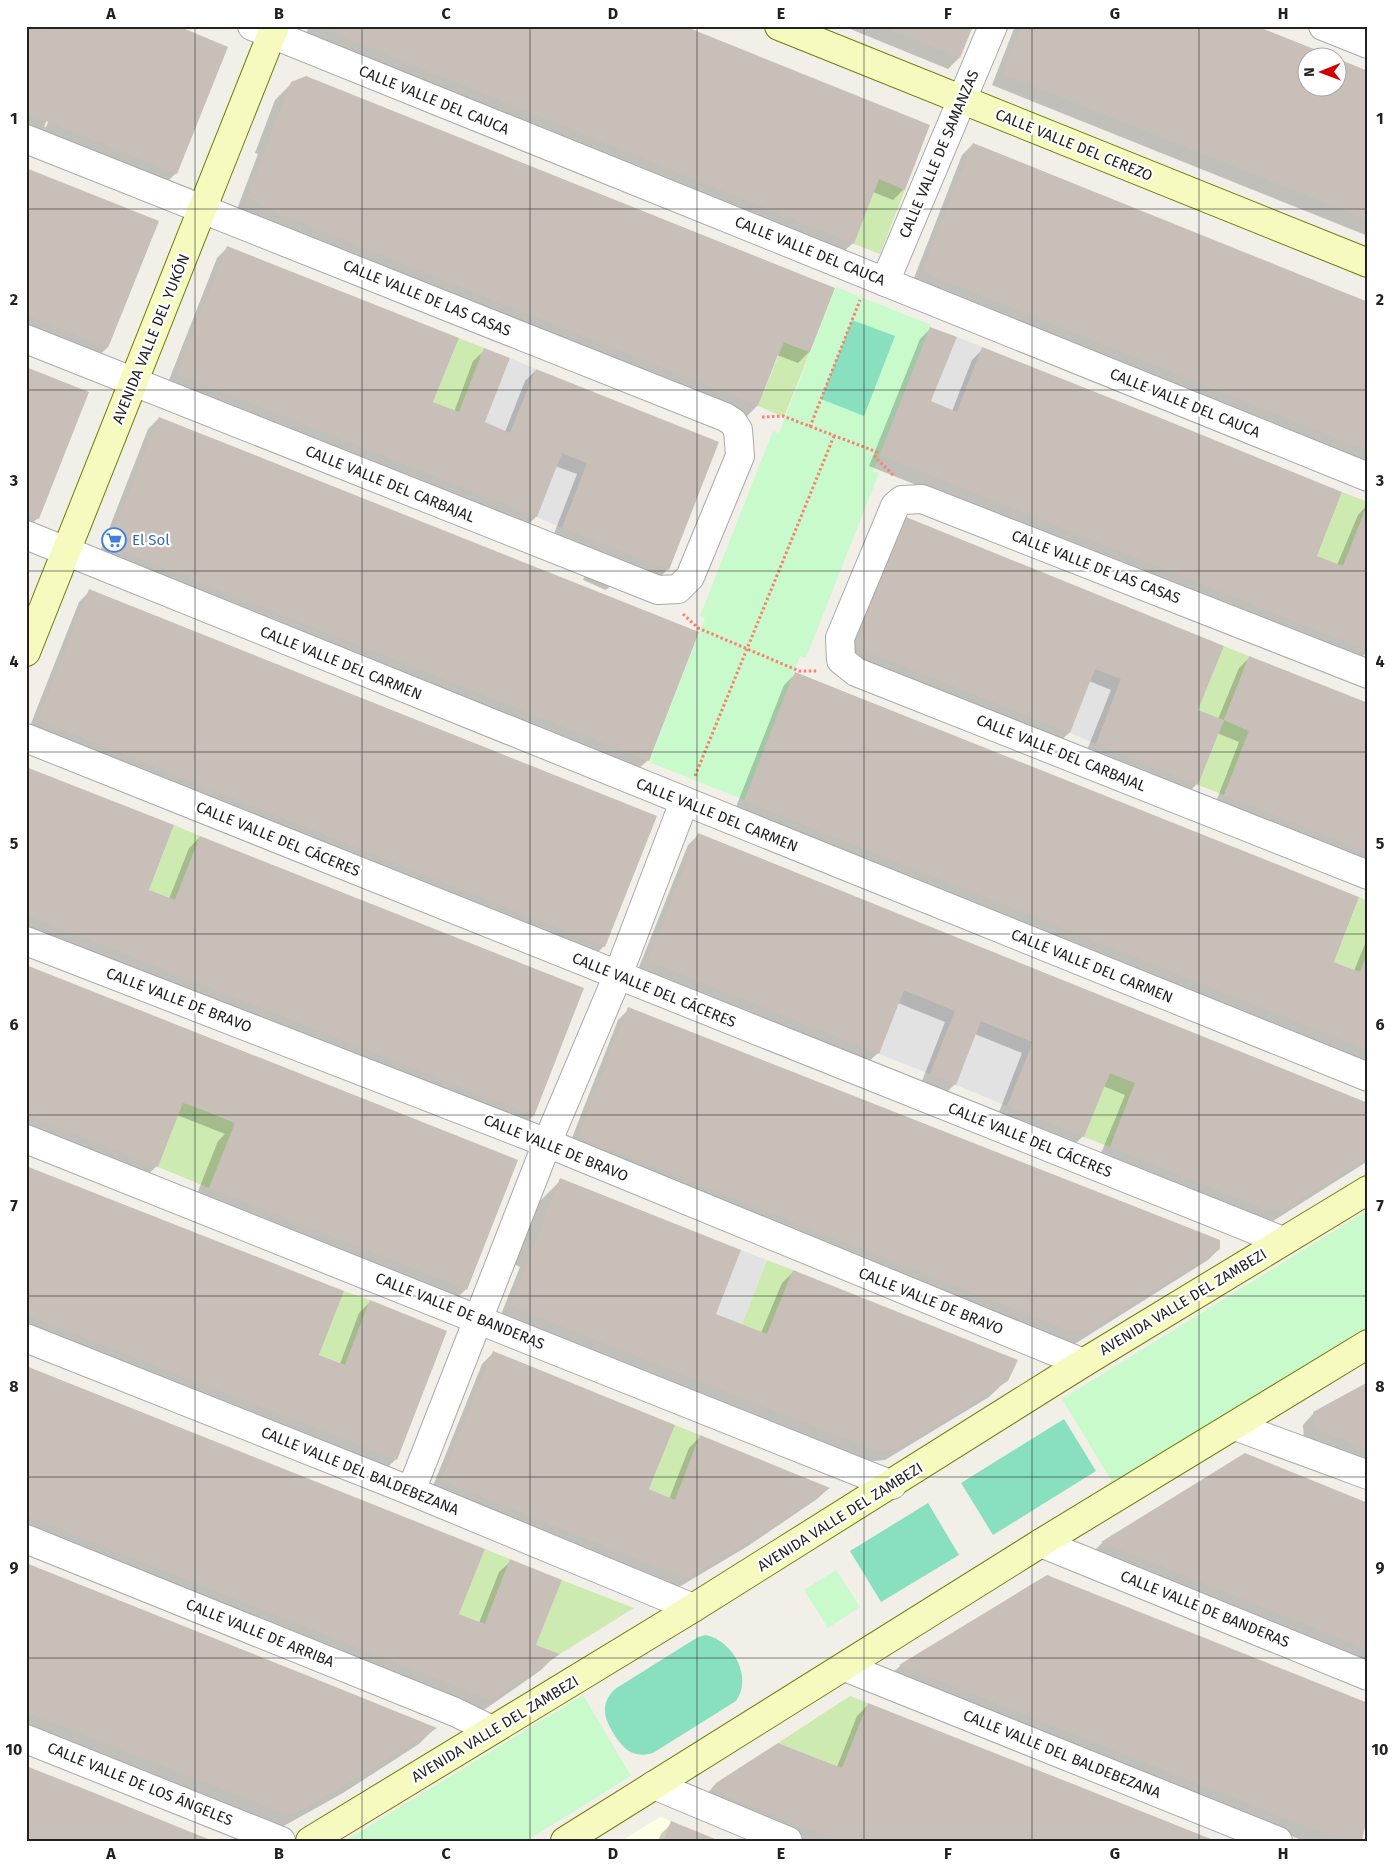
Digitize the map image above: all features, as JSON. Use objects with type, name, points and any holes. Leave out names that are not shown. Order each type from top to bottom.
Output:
[{"type":"street","name":"CALLE VALLE DEL CEREZO","points":[[779,26],[1368,263]]},
{"type":"street","name":"CALLE VALLE DE SAMANZAS","points":[[877,279],[962,100],[993,26]]},
{"type":"street","points":[[1323,26],[1368,44]]},
{"type":"street","name":"AVENIDA VALLE DEL YUKÓN","points":[[26,652],[203,209],[267,29]]},
{"type":"street","name":"CALLE VALLE DEL CAUCA","points":[[267,29],[877,279],[1368,477]]},
{"type":"street","name":"CALLE VALLE DE LAS CASAS","points":[[26,139],[725,417],[733,422],[738,430]]},
{"type":"street","name":"CALLE VALLE DEL CARBAJAL","points":[[26,338],[658,590],[678,589]]},
{"type":"street","points":[[678,589],[690,577],[740,456],[738,430]]},
{"type":"street","name":"CALLE VALLE DE LAS CASAS","points":[[902,500],[922,498],[1368,674]]},
{"type":"street","points":[[841,660],[840,638],[890,515],[902,500]]},
{"type":"street","name":"CALLE VALLE DEL CARMEN","points":[[26,535],[1368,1077]]},
{"type":"street","name":"CALLE VALLE DEL CARBAJAL","points":[[841,660],[856,672],[1368,876]]},
{"type":"street","name":"CALLE VALLE DEL CÁCERES","points":[[26,738],[1283,1241]]},
{"type":"street","points":[[411,1491],[547,1143],[618,975],[684,802]]},
{"type":"street","name":"CALLE VALLE DE BRAVO","points":[[26,941],[547,1143],[1083,1363]]},
{"type":"street","name":"CALLE VALLE DE BANDERAS","points":[[26,1139],[480,1318],[892,1485]]},
{"type":"street","name":"AVENIDA VALLE DEL ZAMBEZI","points":[[310,1841],[693,1608],[892,1485],[1083,1363],[1368,1190]]},
{"type":"street","name":"CALLE VALLE DEL BALDEBEZANA","points":[[26,1338],[411,1491],[693,1608]]},
{"type":"street","points":[[565,1841],[1041,1543],[1368,1344]]},
{"type":"street","points":[[1235,1426],[1368,1475]]},
{"type":"street","name":"CALLE VALLE DE ARRIBA","points":[[26,1539],[455,1712],[492,1730]]},
{"type":"street","name":"CALLE VALLE DE BANDERAS","points":[[1041,1543],[1368,1676]]},
{"type":"street","name":"CALLE VALLE DEL BALDEBEZANA","points":[[845,1667],[1278,1841]]},
{"type":"street","name":"CALLE VALLE DE LOS ÁNGELES","points":[[26,1739],[281,1841]]},
{"type":"street","points":[[654,1785],[788,1841]]},
{"type":"path","points":[[810,427],[877,279]]},
{"type":"path","points":[[738,430],[755,419],[783,416],[877,452],[875,457],[892,472],[902,500]]},
{"type":"path","points":[[684,802],[834,436]]},
{"type":"path","points":[[678,589],[677,598],[682,612],[692,624],[747,649],[799,671],[816,672],[841,660]]},
{"type":"shaded area","points":[[957,337],[982,347],[957,412],[931,401]]},
{"type":"shaded area","points":[[510,358],[536,369],[510,433],[485,422]]},
{"type":"shaded area","points":[[562,453],[587,463],[562,528],[537,517]]},
{"type":"shaded area","points":[[1095,669],[1121,679],[1096,744],[1070,733]]},
{"type":"shaded area","points":[[904,990],[955,1011],[930,1074],[879,1054]]},
{"type":"shaded area","points":[[981,1021],[1033,1042],[1007,1106],[956,1085]]},
{"type":"shaded area","points":[[741,1250],[767,1260],[742,1324],[716,1314]]},
{"type":"shaded area","points":[[660,1817],[671,1821],[664,1841],[621,1841]]},
{"type":"green space","points":[[879,179],[905,190],[880,254],[854,244]]},
{"type":"green space","points":[[836,287],[931,325],[873,471],[879,473],[806,658],[800,656],[744,800],[649,762],[705,618],[700,616],[773,431],[779,433]]},
{"type":"green space","points":[[852,320],[895,336],[864,416],[821,399]]},
{"type":"green space","points":[[459,338],[484,348],[459,412],[433,402]]},
{"type":"green space","points":[[784,342],[810,352],[784,417],[758,406]]},
{"type":"green space","points":[[1342,492],[1368,502],[1343,566],[1317,556]]},
{"type":"green space","points":[[1224,646],[1249,656],[1224,720],[1249,731],[1224,795],[1198,785],[1224,721],[1198,710]]},
{"type":"green space","points":[[174,825],[200,836],[175,900],[149,890]]},
{"type":"green space","points":[[1359,897],[1368,901],[1368,952],[1360,972],[1334,962]]},
{"type":"green space","points":[[1110,1073],[1135,1083],[1110,1147],[1084,1137]]},
{"type":"green space","points":[[183,1102],[235,1123],[209,1188],[158,1167]]},
{"type":"green space","points":[[1368,1210],[1368,1328],[1112,1482],[1062,1399]]},
{"type":"green space","points":[[767,1260],[793,1270],[767,1334],[742,1324]]},
{"type":"green space","points":[[344,1291],[370,1300],[345,1365],[319,1355]]},
{"type":"green space","points":[[1064,1419],[1096,1471],[993,1535],[961,1483]]},
{"type":"green space","points":[[675,1425],[700,1435],[675,1500],[649,1489]]},
{"type":"green space","points":[[928,1503],[959,1555],[881,1602],[850,1551]]},
{"type":"green space","points":[[485,1549],[510,1559],[485,1624],[459,1614]]},
{"type":"green space","points":[[836,1570],[860,1607],[828,1628],[804,1590]]},
{"type":"green space","points":[[562,1580],[634,1608],[560,1654],[536,1645]]},
{"type":"green space","points":[[706,1635],[724,1644],[738,1661],[742,1681],[741,1692],[736,1701],[653,1753],[639,1755],[629,1751],[612,1731],[605,1714],[607,1699],[610,1694],[698,1637]]},
{"type":"green space","points":[[583,1695],[631,1776],[526,1841],[345,1841]]},
{"type":"green space","points":[[850,1696],[868,1703],[842,1768],[778,1743]]},
{"type":"building","points":[[26,26],[178,26],[228,47],[177,174],[26,113]]},
{"type":"building","points":[[316,26],[684,26],[930,125],[905,190],[879,179],[854,244]]},
{"type":"building","points":[[881,26],[973,26],[960,58]]},
{"type":"building","points":[[1022,26],[1256,26],[1311,48],[1296,48],[1296,98],[1346,98],[1346,62],[1368,71],[1368,220],[1002,74]]},
{"type":"building","points":[[306,76],[835,288],[810,352],[783,342],[758,406],[271,211],[247,197],[291,82]]},
{"type":"building","points":[[973,143],[1368,302],[1368,451],[922,272]]},
{"type":"building","points":[[26,168],[159,221],[108,348],[26,315]]},
{"type":"building","points":[[227,246],[459,338],[433,402],[459,412],[484,348],[510,358],[485,422],[510,433],[536,369],[719,442],[669,570],[562,528],[587,463],[562,453],[537,517],[177,374]]},
{"type":"building","points":[[930,327],[957,337],[931,401],[957,412],[982,347],[1342,492],[1317,556],[1343,566],[1368,504],[1368,651],[880,455]]},
{"type":"building","points":[[26,367],[89,392],[39,519],[26,514]]},
{"type":"building","points":[[159,417],[699,632],[649,761],[108,546]]},
{"type":"building","points":[[906,517],[1224,646],[1198,710],[1224,720],[1198,785],[1096,744],[1121,679],[1095,669],[1070,733],[855,647]]},
{"type":"building","points":[[89,589],[657,816],[605,947],[38,720]]},
{"type":"building","points":[[1249,656],[1368,703],[1368,853],[1224,795],[1249,731],[1224,720]]},
{"type":"building","points":[[795,672],[1359,897],[1334,962],[1360,972],[1368,952],[1368,1050],[744,801]]},
{"type":"building","points":[[26,767],[174,825],[149,890],[175,900],[200,836],[584,988],[534,1116],[26,915]]},
{"type":"building","points":[[698,833],[1368,1103],[1368,1158],[1285,1209],[1264,1209],[1110,1147],[1135,1083],[1110,1073],[1084,1137],[1007,1106],[1033,1042],[981,1021],[956,1085],[930,1074],[955,1011],[904,990],[879,1054],[648,961]]},
{"type":"building","points":[[26,965],[518,1160],[467,1290],[209,1188],[235,1123],[209,1112],[183,1103],[158,1167],[26,1115]]},
{"type":"building","points":[[628,1007],[1220,1240],[1220,1249],[1088,1331],[1069,1331],[578,1137]]},
{"type":"building","points":[[26,1166],[344,1291],[319,1355],[345,1365],[370,1300],[447,1331],[397,1460],[26,1315]]},
{"type":"building","points":[[560,1178],[741,1250],[716,1314],[767,1334],[793,1270],[1018,1360],[1008,1381],[897,1449],[875,1451],[510,1306]]},
{"type":"building","points":[[493,1351],[675,1425],[649,1489],[675,1500],[700,1435],[830,1488],[761,1535],[686,1579],[467,1491],[441,1480]]},
{"type":"building","points":[[26,1366],[485,1549],[459,1614],[485,1624],[510,1559],[562,1580],[536,1645],[560,1654],[492,1701],[26,1516]]},
{"type":"building","points":[[1368,1382],[1368,1450],[1315,1429],[1313,1412]]},
{"type":"building","points":[[1245,1453],[1368,1503],[1368,1650],[1101,1542]]},
{"type":"building","points":[[26,1563],[437,1728],[361,1776],[291,1816],[27,1713]]},
{"type":"building","points":[[1047,1575],[1368,1703],[1368,1811],[1362,1841],[1342,1841],[899,1665]]},
{"type":"building","points":[[868,1703],[1216,1841],[837,1841],[714,1791],[712,1788],[716,1783],[778,1743],[842,1768]]},
{"type":"building","points":[[26,1766],[87,1790],[213,1841],[26,1841]]},
{"type":"building","points":[[671,1821],[720,1841],[664,1841]]},
{"type":"place","name":"El Sol","points":[[114,540]]}]
